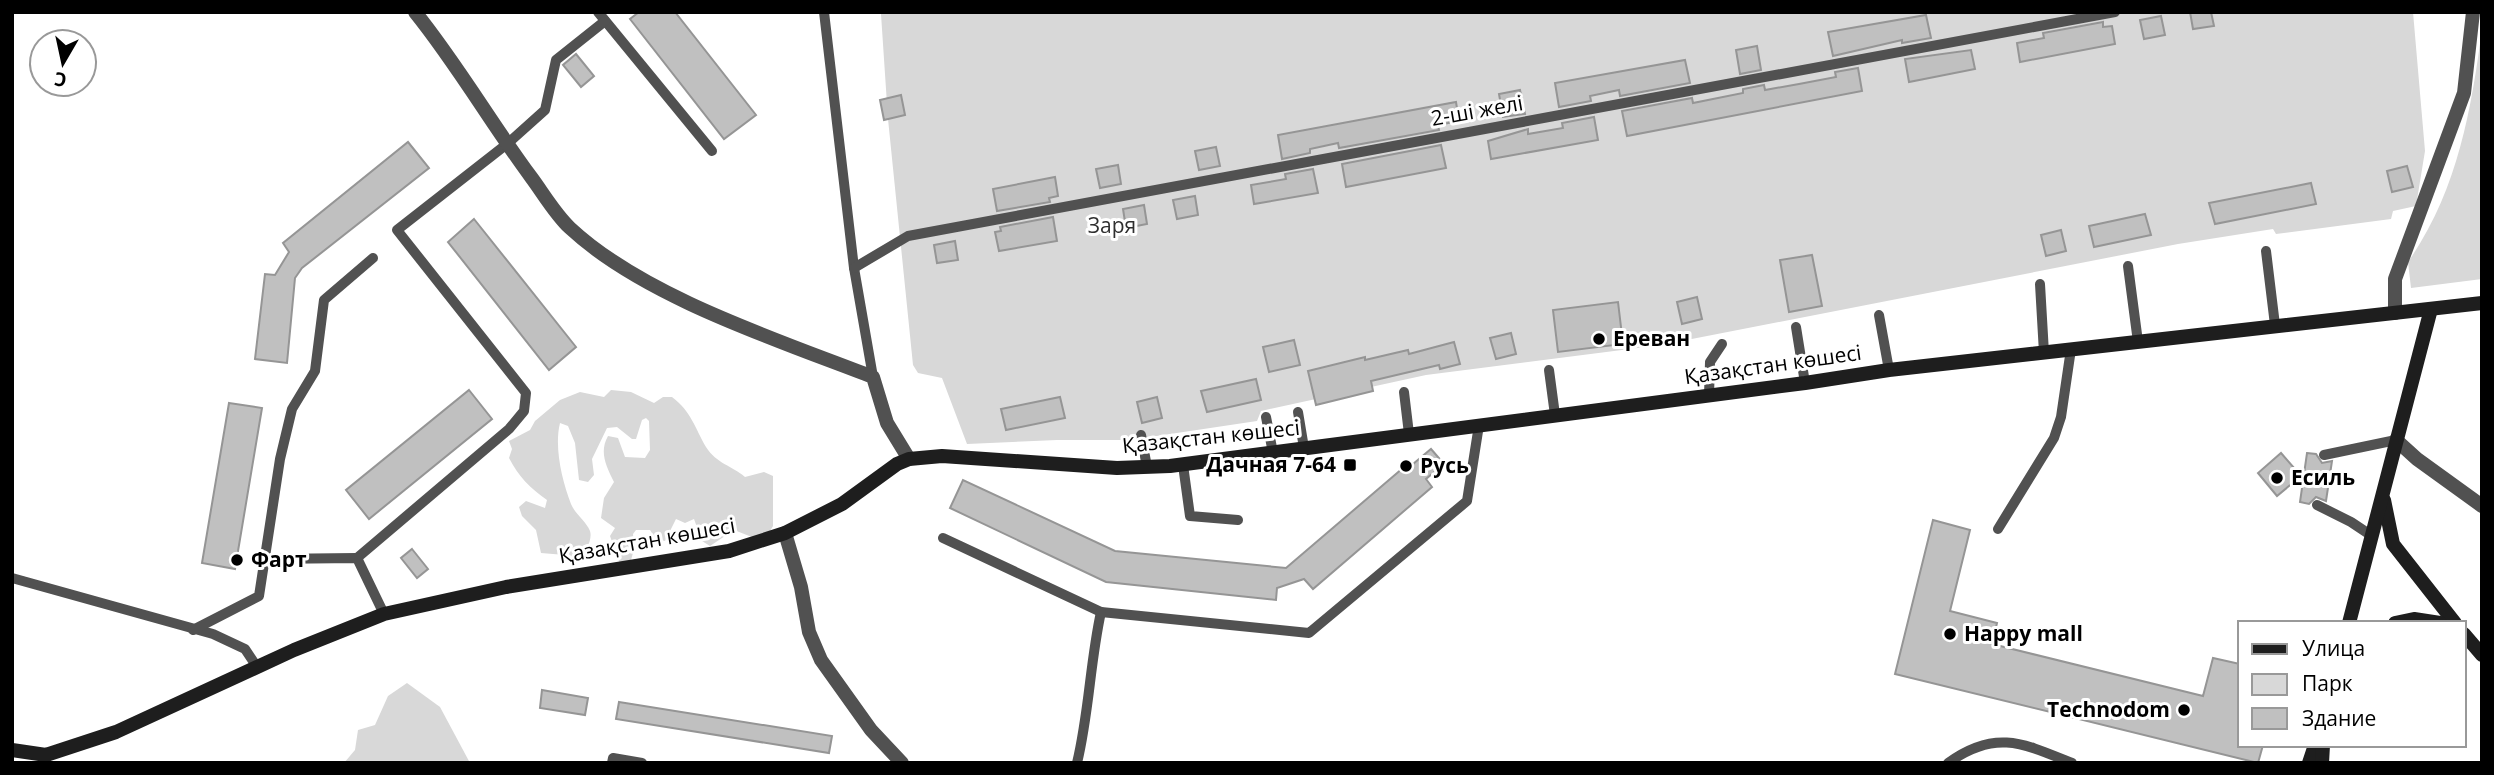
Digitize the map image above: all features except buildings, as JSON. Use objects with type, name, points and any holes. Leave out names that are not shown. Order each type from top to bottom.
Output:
[{"type":"street","points":[[415,12],[440,43],[507,144],[568,226],[624,271],[754,330],[873,377],[887,424],[909,459]]},
{"type":"street","points":[[2395,313],[2395,279],[2464,93],[2473,12]]},
{"type":"street","name":"Қазақстан көшесі","points":[[46,759],[164,712],[257,667],[384,614],[506,587],[729,551],[785,533],[842,504],[897,464],[909,459],[942,456],[1117,468],[1183,465],[1889,370],[2482,303]]},
{"type":"street","points":[[2350,621],[2431,309]]},
{"type":"street","points":[[2396,440],[2417,459],[2482,506]]},
{"type":"street","points":[[2383,492],[2393,544],[2453,621]]},
{"type":"street","points":[[785,533],[801,587],[809,632],[821,660],[871,730],[902,763]]},
{"type":"street","points":[[2404,621],[2427,621]]},
{"type":"street","points":[[2466,636],[2482,655]]},
{"type":"street","points":[[12,750],[46,759]]},
{"type":"lane","points":[[824,12],[854,268],[873,377]]},
{"type":"lane","name":"2-ші желі","points":[[854,268],[908,236],[2115,12]]},
{"type":"lane","points":[[266,559],[357,558],[509,429],[524,411],[526,393],[397,230],[507,144],[545,110],[556,60],[601,17],[712,151]]},
{"type":"lane","points":[[2266,251],[2275,325]]},
{"type":"lane","points":[[193,630],[259,596],[280,459],[292,410],[315,371],[324,300],[373,258]]},
{"type":"lane","points":[[2128,266],[2138,342]]},
{"type":"lane","points":[[2040,284],[2044,353]]},
{"type":"lane","points":[[1879,316],[1889,370]]},
{"type":"lane","points":[[1796,327],[1805,383]]},
{"type":"lane","points":[[1709,396],[1710,362],[1721,344]]},
{"type":"lane","points":[[1998,529],[2054,438],[2061,417],[2071,349]]},
{"type":"lane","points":[[1549,370],[1555,415]]},
{"type":"lane","points":[[1404,392],[1409,434]]},
{"type":"lane","points":[[1298,412],[1304,448]]},
{"type":"lane","points":[[1266,416],[1273,453]]},
{"type":"lane","points":[[943,538],[1101,612],[1309,633],[1467,501],[1479,425]]},
{"type":"lane","points":[[1141,435],[1147,467]]},
{"type":"lane","points":[[2324,455],[2396,440]]},
{"type":"lane","points":[[1183,465],[1190,516],[1238,520]]},
{"type":"lane","points":[[2317,505],[2351,522],[2372,537]]},
{"type":"lane","points":[[357,558],[384,614]]},
{"type":"lane","points":[[12,578],[164,618],[193,630],[213,634],[245,649],[257,667]]},
{"type":"lane","points":[[1077,763],[1083,740],[1091,658],[1101,612]]},
{"type":"lane","points":[[1948,763],[1986,742],[2008,741],[2072,763]]},
{"type":"lane","points":[[612,763],[613,758],[642,763]]},
{"type":"green space","name":"Заря","points":[[876,12],[2413,12],[2425,151],[2416,206],[2393,211],[2391,219],[2276,234],[2273,229],[2178,244],[1661,345],[1426,375],[1261,411],[1257,421],[1130,440],[967,444],[942,378],[918,373],[913,365],[888,119],[881,14]]},
{"type":"green space","points":[[2482,29],[2482,279],[2411,288],[2408,262],[2439,208],[2467,121]]},
{"type":"green space","points":[[611,390],[631,392],[654,403],[663,397],[672,397],[688,414],[706,447],[715,457],[745,477],[764,472],[773,476],[773,526],[766,538],[757,539],[734,530],[710,546],[702,541],[694,519],[685,523],[676,519],[665,541],[656,539],[650,530],[636,530],[633,534],[634,549],[630,564],[620,564],[610,536],[615,528],[601,518],[604,498],[614,482],[606,465],[605,442],[608,436],[618,438],[625,457],[645,458],[650,450],[649,421],[646,418],[642,420],[636,439],[632,439],[617,427],[607,428],[592,459],[594,475],[588,482],[579,480],[575,443],[568,426],[560,423],[558,453],[565,485],[573,508],[590,531],[590,538],[584,562],[571,563],[565,555],[541,553],[536,530],[522,516],[519,507],[526,501],[545,508],[547,500],[525,482],[513,465],[509,458],[512,449],[509,441],[530,430],[535,421],[560,400],[580,392],[604,397]]},
{"type":"green space","points":[[407,683],[440,707],[470,763],[344,763],[355,750],[358,730],[375,725],[388,696]]},
{"type":"place","name":"Ереван","points":[[1599,339]]},
{"type":"place","name":"Дачная 7-64","points":[[1350,465]]},
{"type":"place","name":"Русь","points":[[1406,466]]},
{"type":"place","name":"Есиль","points":[[2277,478]]},
{"type":"place","name":"Фарт","points":[[237,560]]},
{"type":"place","name":"Happy mall","points":[[1950,634]]},
{"type":"place","name":"Technodom","points":[[2184,710]]}]
